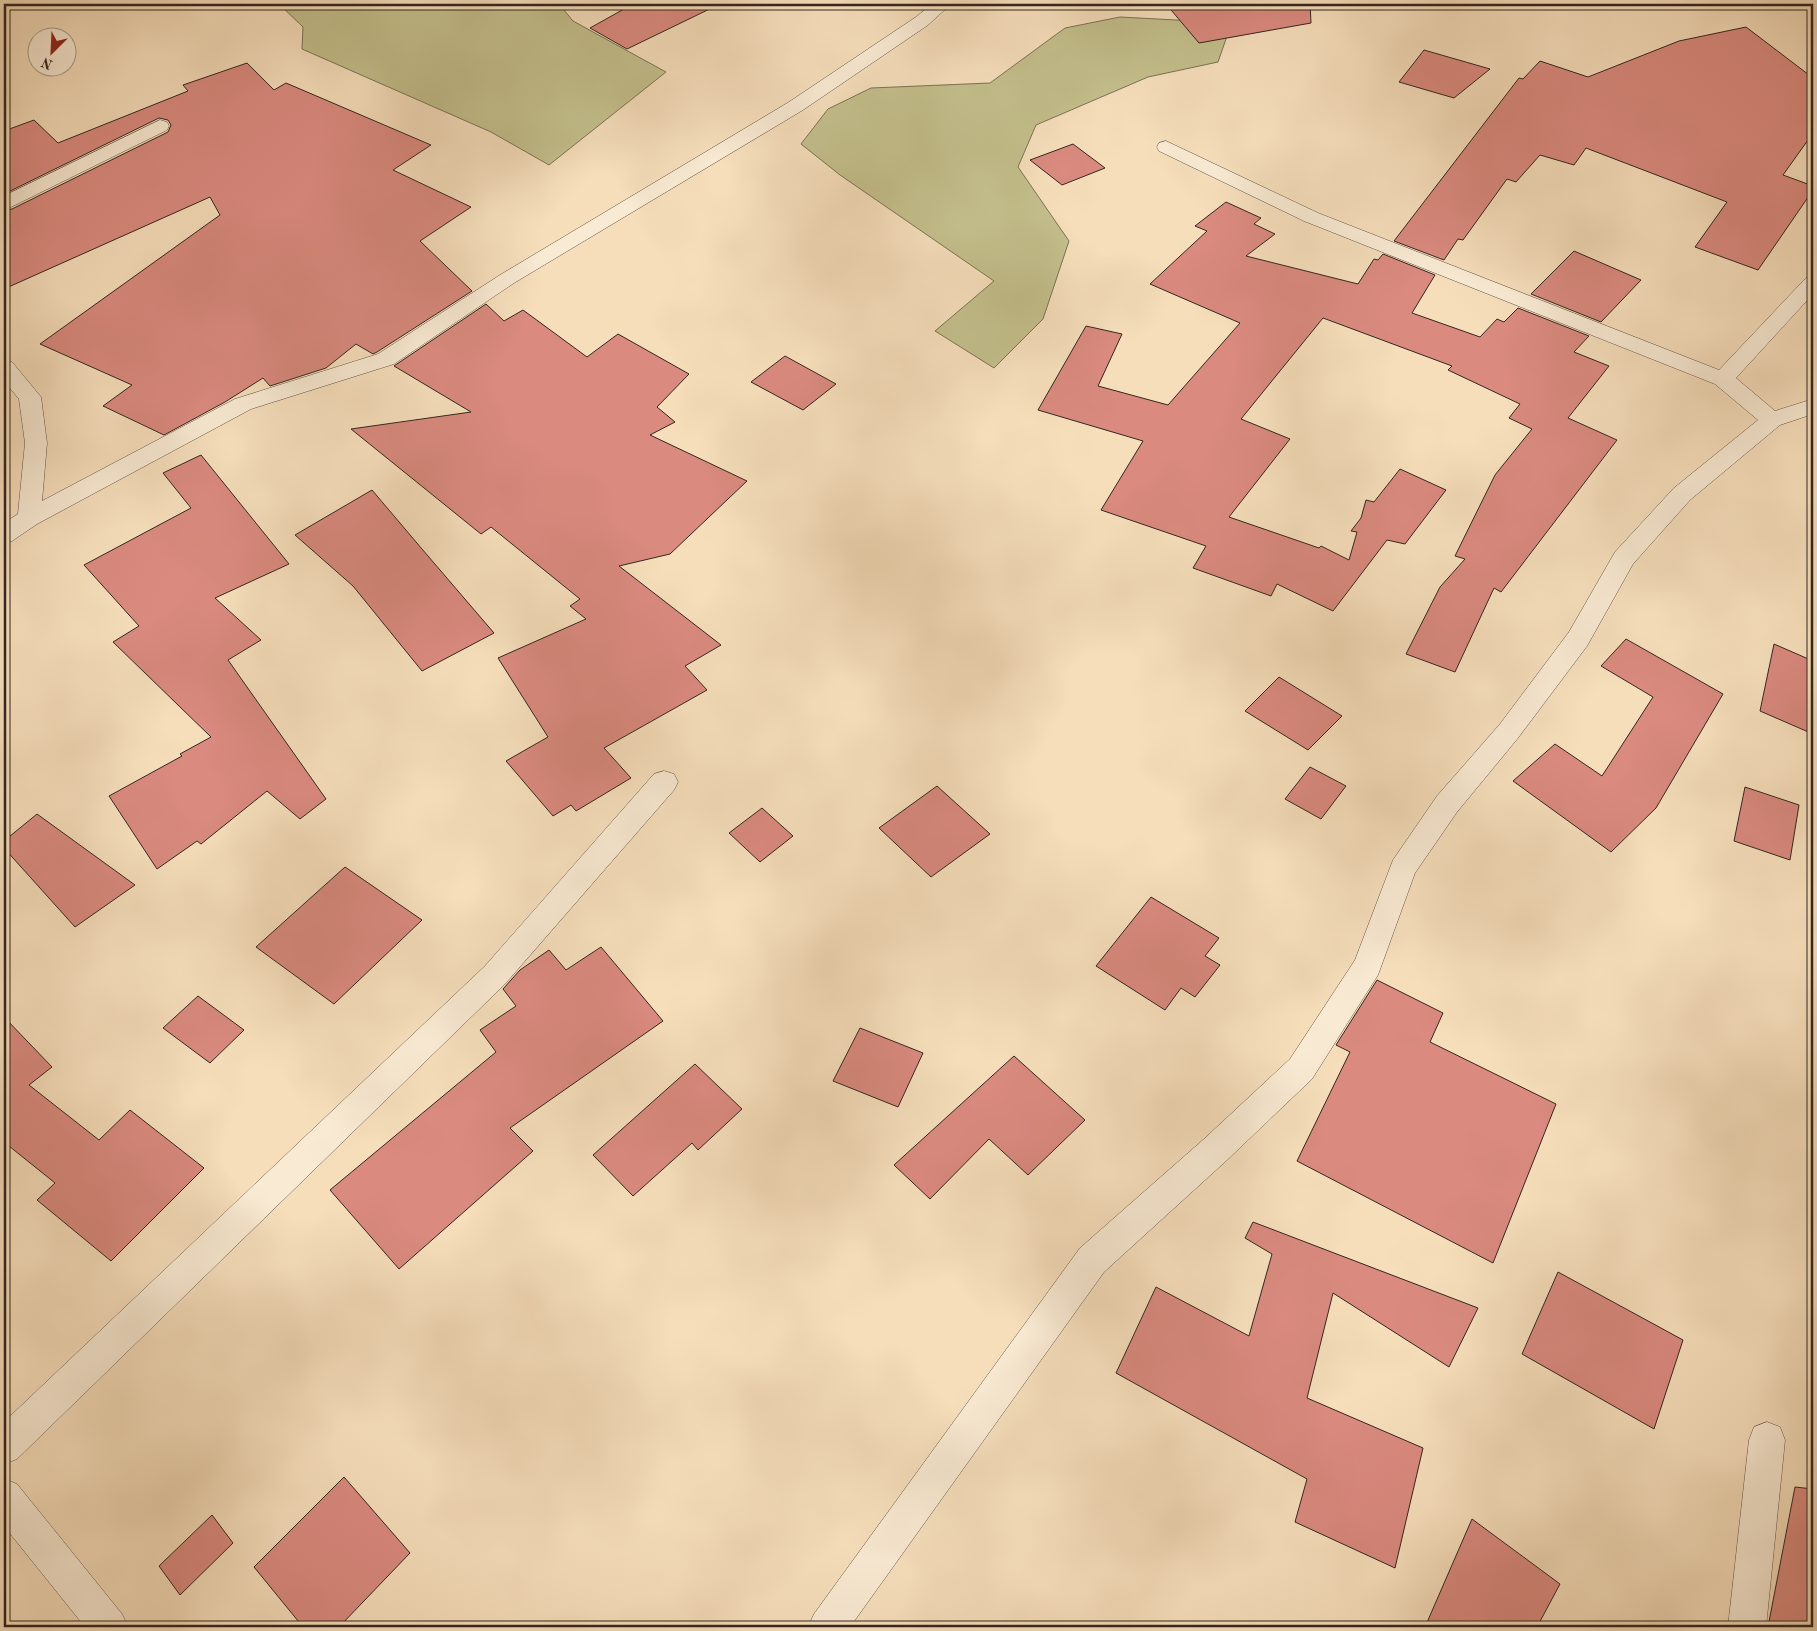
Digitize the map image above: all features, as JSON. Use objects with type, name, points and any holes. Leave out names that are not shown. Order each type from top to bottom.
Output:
[{"type":"street","points":[[4,535],[29,518],[243,404],[386,359],[507,279],[796,106],[922,21],[942,4]]},
{"type":"street","points":[[4,202],[160,126]]},
{"type":"street","points":[[1166,147],[1312,217],[1723,379],[1772,420]]},
{"type":"street","points":[[1723,379],[1813,282]]},
{"type":"street","points":[[4,367],[30,398],[36,443],[29,518]]},
{"type":"street","points":[[827,1627],[1092,1260],[1301,1069],[1368,966],[1403,868],[1447,804],[1509,732],[1578,639],[1624,558],[1682,494],[1772,420],[1813,406]]},
{"type":"street","points":[[4,1446],[494,975],[664,782]]},
{"type":"street","points":[[1747,1627],[1766,1440]]},
{"type":"street","points":[[4,1496],[109,1627]]},
{"type":"shaded area","points":[[279,4],[559,4],[573,21],[666,72],[549,165],[491,132],[302,49],[303,27]]},
{"type":"shaded area","points":[[1120,17],[1195,21],[1227,36],[1218,62],[1148,77],[1036,125],[1018,167],[1069,241],[1043,319],[994,368],[935,331],[994,281],[840,175],[801,144],[828,109],[871,88],[990,83],[1065,28]]},
{"type":"building","points":[[633,4],[720,4],[627,49],[590,28]]},
{"type":"building","points":[[1166,4],[1310,4],[1311,23],[1199,43]]},
{"type":"building","points":[[1746,27],[1813,78],[1813,133],[1783,175],[1813,186],[1813,190],[1758,270],[1695,247],[1727,202],[1586,148],[1574,165],[1540,155],[1516,182],[1507,179],[1463,240],[1458,239],[1444,260],[1394,241],[1519,78],[1523,79],[1540,61],[1588,77],[1679,41]]},
{"type":"building","points":[[1424,50],[1490,69],[1454,98],[1399,82]]},
{"type":"building","points":[[247,63],[274,90],[286,83],[431,145],[393,170],[471,207],[420,241],[472,291],[373,354],[356,344],[326,368],[270,386],[263,378],[225,402],[164,435],[103,406],[132,385],[40,344],[220,215],[210,197],[4,289],[4,211],[12,209],[168,132],[171,125],[168,120],[159,118],[4,194],[4,131],[34,120],[58,143],[188,91],[183,85]]},
{"type":"building","points":[[1073,144],[1105,168],[1062,185],[1030,160]]},
{"type":"building","points":[[1226,202],[1261,218],[1254,224],[1275,234],[1246,256],[1358,284],[1374,259],[1378,260],[1383,254],[1435,275],[1412,313],[1480,337],[1497,319],[1504,322],[1518,308],[1589,336],[1574,352],[1609,366],[1568,418],[1617,440],[1501,592],[1494,588],[1455,672],[1406,654],[1440,587],[1465,559],[1455,556],[1495,475],[1532,429],[1509,418],[1520,404],[1448,370],[1452,366],[1323,318],[1241,419],[1290,439],[1229,517],[1319,548],[1321,546],[1349,560],[1357,532],[1351,531],[1361,518],[1366,500],[1374,502],[1400,469],[1446,490],[1405,544],[1387,540],[1333,611],[1277,584],[1271,596],[1193,568],[1206,546],[1101,510],[1143,441],[1038,410],[1086,326],[1122,334],[1098,386],[1168,405],[1240,323],[1150,284],[1207,231],[1195,226]]},
{"type":"building","points":[[1574,251],[1641,280],[1601,322],[1531,294]]},
{"type":"building","points":[[486,304],[504,321],[523,310],[587,357],[618,334],[689,374],[657,407],[675,422],[650,435],[747,481],[670,554],[619,566],[721,645],[685,666],[707,690],[604,748],[631,778],[576,811],[571,805],[553,816],[506,761],[548,737],[498,658],[586,619],[570,606],[580,599],[491,527],[481,534],[351,429],[471,412],[394,366]]},
{"type":"building","points":[[785,356],[836,384],[803,410],[751,382]]},
{"type":"building","points":[[201,455],[289,564],[215,598],[261,640],[228,660],[326,799],[300,819],[267,791],[201,844],[197,841],[157,869],[109,796],[182,756],[180,754],[211,737],[113,642],[139,626],[84,565],[191,508],[163,473]]},
{"type":"building","points":[[372,490],[494,633],[422,671],[353,586],[295,535]]},
{"type":"building","points":[[1626,639],[1723,694],[1656,808],[1611,852],[1513,781],[1555,744],[1602,776],[1653,697],[1601,666]]},
{"type":"building","points":[[1774,644],[1813,661],[1813,734],[1760,711]]},
{"type":"building","points":[[1279,677],[1342,716],[1308,750],[1245,711]]},
{"type":"building","points":[[1310,767],[1346,786],[1321,819],[1285,799]]},
{"type":"building","points":[[937,786],[990,834],[931,877],[879,828]]},
{"type":"building","points":[[1745,787],[1799,805],[1790,860],[1734,841]]},
{"type":"building","points":[[762,808],[793,836],[760,862],[729,833]]},
{"type":"building","points":[[37,814],[135,885],[75,927],[4,848],[4,841]]},
{"type":"building","points":[[345,867],[422,920],[334,1004],[256,947]]},
{"type":"building","points":[[1151,897],[1219,938],[1205,956],[1220,965],[1195,997],[1181,988],[1165,1010],[1096,966]]},
{"type":"building","points":[[601,947],[663,1021],[510,1128],[533,1151],[399,1269],[330,1190],[496,1052],[480,1030],[516,1006],[503,989],[520,970],[549,950],[566,970]]},
{"type":"building","points":[[1377,980],[1443,1013],[1430,1042],[1556,1104],[1493,1263],[1297,1161],[1350,1052],[1336,1045]]},
{"type":"building","points":[[198,996],[244,1030],[210,1063],[163,1028]]},
{"type":"building","points":[[4,1017],[52,1067],[29,1085],[99,1140],[130,1110],[204,1168],[111,1261],[37,1200],[55,1183],[4,1142]]},
{"type":"building","points":[[860,1028],[923,1053],[898,1107],[833,1081]]},
{"type":"building","points":[[1014,1056],[1085,1120],[1028,1175],[989,1139],[930,1199],[894,1165]]},
{"type":"building","points":[[695,1064],[742,1109],[698,1150],[692,1143],[633,1196],[593,1155]]},
{"type":"building","points":[[1253,1222],[1478,1308],[1449,1367],[1333,1293],[1307,1398],[1423,1448],[1395,1568],[1295,1522],[1307,1479],[1116,1373],[1156,1287],[1249,1336],[1272,1254],[1245,1238]]},
{"type":"building","points":[[1558,1272],[1683,1340],[1654,1429],[1522,1354]]},
{"type":"building","points":[[344,1477],[410,1553],[339,1627],[303,1627],[254,1567]]},
{"type":"building","points":[[1795,1487],[1813,1489],[1813,1627],[1768,1627]]},
{"type":"building","points":[[212,1515],[233,1543],[180,1595],[159,1566]]},
{"type":"building","points":[[1472,1519],[1560,1584],[1537,1627],[1425,1627]]}]
